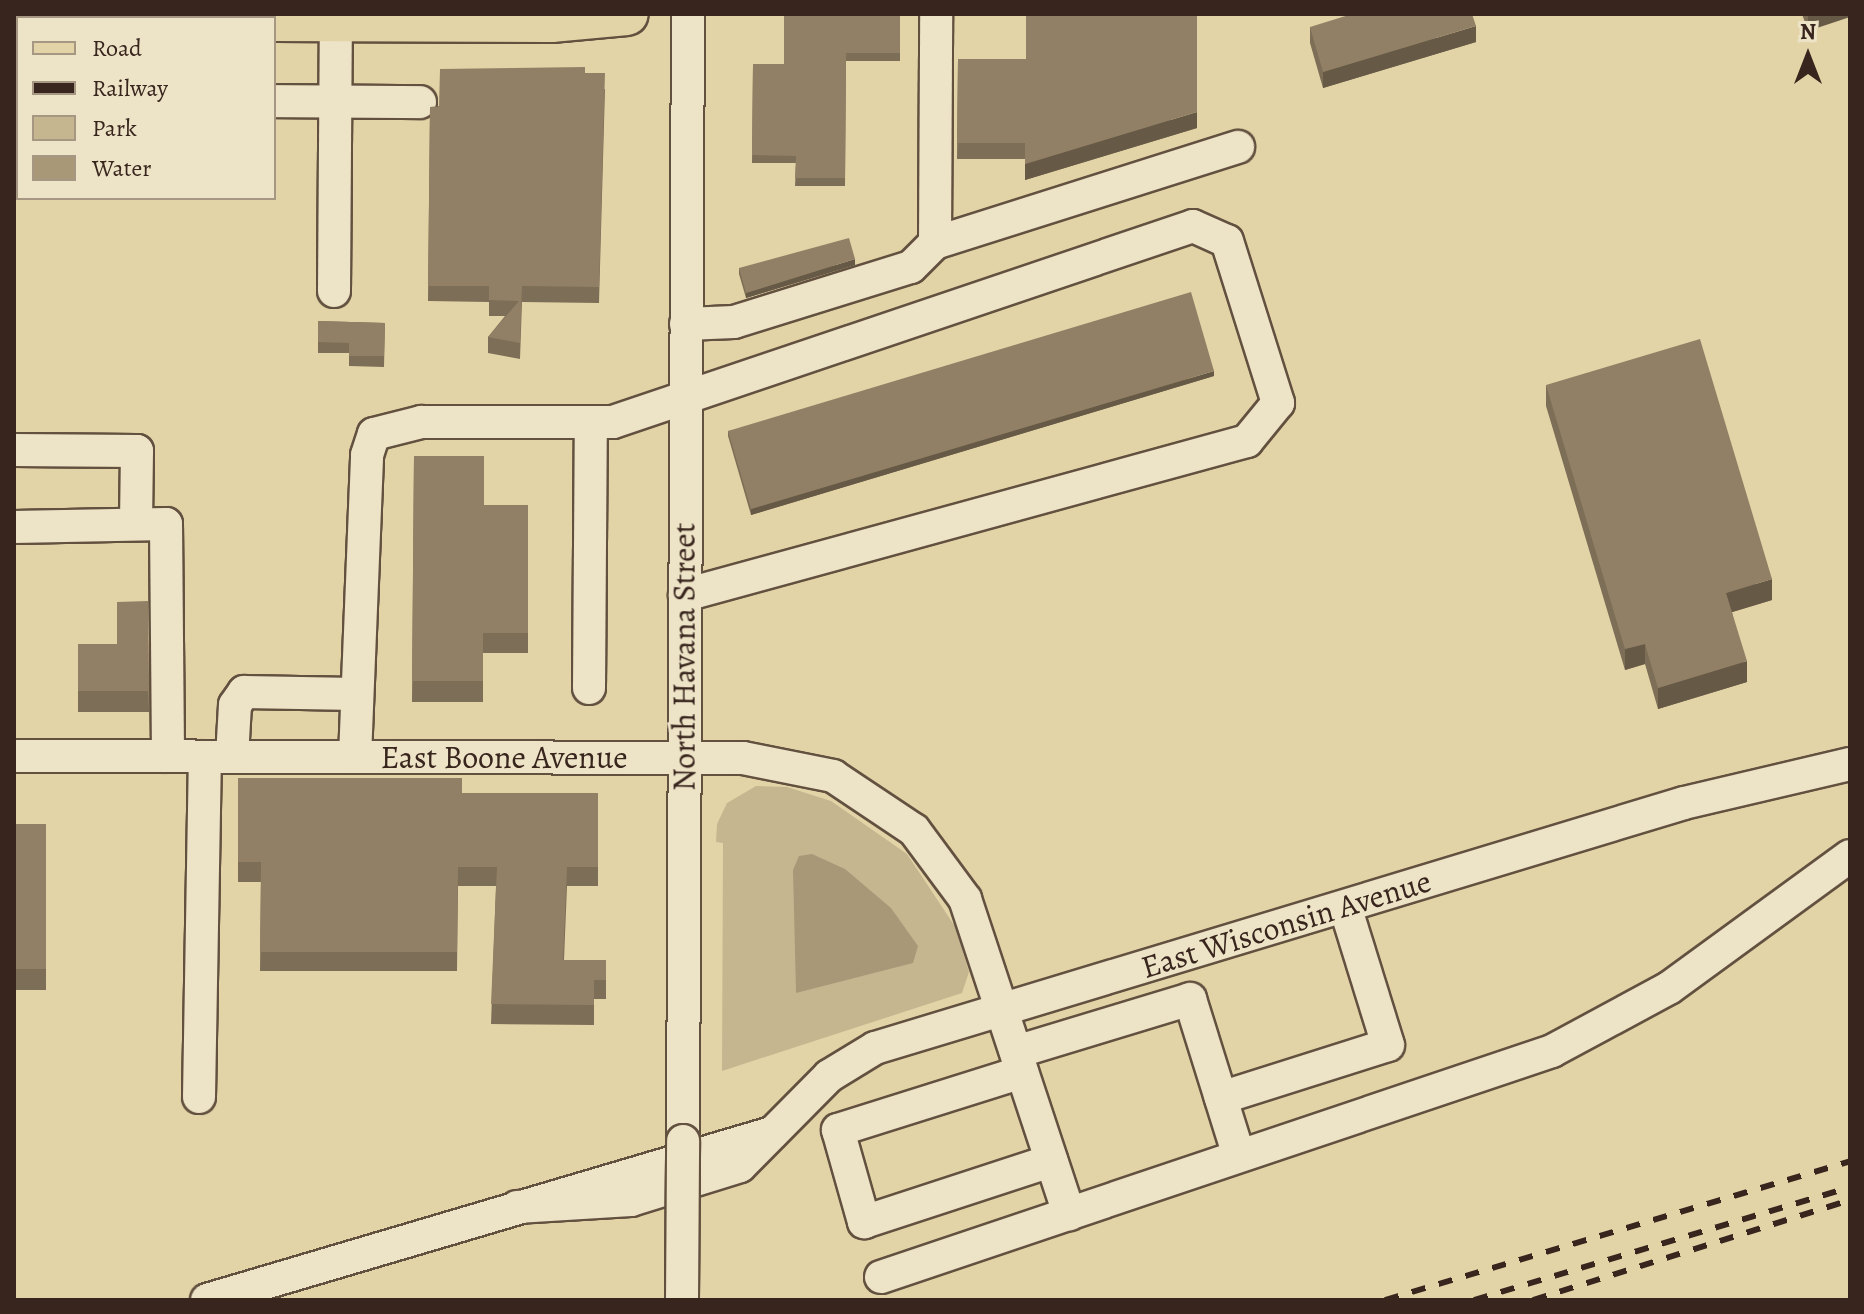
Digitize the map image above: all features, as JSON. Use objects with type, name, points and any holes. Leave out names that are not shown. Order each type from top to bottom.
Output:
[{"type":"main road","points":[[276,20],[627,14]]},
{"type":"street","name":"North Havana Street","points":[[682,1300],[688,14]]},
{"type":"street","points":[[935,243],[936,14]]},
{"type":"street","points":[[334,291],[336,20]]},
{"type":"street","points":[[276,101],[420,102]]},
{"type":"street","points":[[686,324],[734,322],[911,267],[935,243],[1238,147]]},
{"type":"street","points":[[355,757],[367,455],[374,434],[421,422],[591,425],[686,400],[1193,226],[1227,241],[1278,403],[1247,441],[685,595]]},
{"type":"street","points":[[589,688],[591,425]]},
{"type":"street","points":[[14,450],[137,451],[136,523]]},
{"type":"street","points":[[14,527],[166,524],[168,756]]},
{"type":"street","points":[[199,1097],[218,757],[235,705],[244,692],[356,694]]},
{"type":"street","name":"East Boone Avenue","points":[[14,756],[684,757],[801,765],[890,808],[953,876],[1003,1010],[1069,1214]]},
{"type":"street","name":"East Wisconsin Avenue","points":[[207,1300],[772,1133],[855,1057],[1684,803],[1839,767]]},
{"type":"street","points":[[881,1277],[1552,1051],[1612,1023],[1850,856]]},
{"type":"street","points":[[1221,1098],[1388,1045],[1345,906]]},
{"type":"street","points":[[1051,1161],[864,1222],[838,1130],[1190,999],[1239,1156]]},
{"type":"green space","points":[[756,786],[787,787],[831,801],[907,854],[956,928],[969,972],[962,993],[722,1071],[723,843],[716,842],[717,824],[727,803]]},
{"type":"water","points":[[812,854],[845,869],[891,908],[918,946],[913,963],[796,993],[793,870],[799,856]]},
{"type":"building","points":[[784,14],[900,14],[900,53],[846,53],[845,178],[795,178],[796,156],[752,155],[753,64],[784,64]]},
{"type":"building","points":[[1026,14],[1197,14],[1197,112],[1025,164],[1025,143],[957,143],[958,59],[1026,59]]},
{"type":"building","points":[[1352,14],[1472,14],[1476,26],[1323,72],[1310,27]]},
{"type":"building","points":[[585,67],[585,73],[605,73],[599,287],[522,286],[520,343],[488,337],[519,301],[489,300],[489,286],[428,286],[430,107],[439,107],[440,69]]},
{"type":"building","points":[[849,238],[855,259],[746,293],[739,268]]},
{"type":"building","points":[[1191,292],[1214,371],[751,509],[728,431]]},
{"type":"building","points":[[318,321],[385,323],[384,356],[349,356],[349,343],[318,342]]},
{"type":"building","points":[[1700,339],[1772,579],[1726,593],[1747,661],[1658,688],[1645,644],[1625,649],[1546,385]]},
{"type":"building","points":[[414,456],[484,456],[484,505],[528,505],[528,633],[483,633],[483,681],[412,681]]},
{"type":"building","points":[[148,601],[149,691],[78,691],[78,644],[117,644],[117,602]]},
{"type":"building","points":[[238,778],[462,778],[462,793],[598,793],[598,867],[567,867],[563,960],[606,960],[606,980],[594,980],[594,1005],[491,1004],[497,867],[458,867],[457,952],[260,952],[261,862],[238,862]]},
{"type":"building","points":[[14,824],[46,824],[46,969],[14,969]]},
{"type":"railway","points":[[1385,1300],[1850,1161]]},
{"type":"railway","points":[[1474,1300],[1850,1187]]},
{"type":"railway","points":[[1533,1300],[1850,1200]]}]
